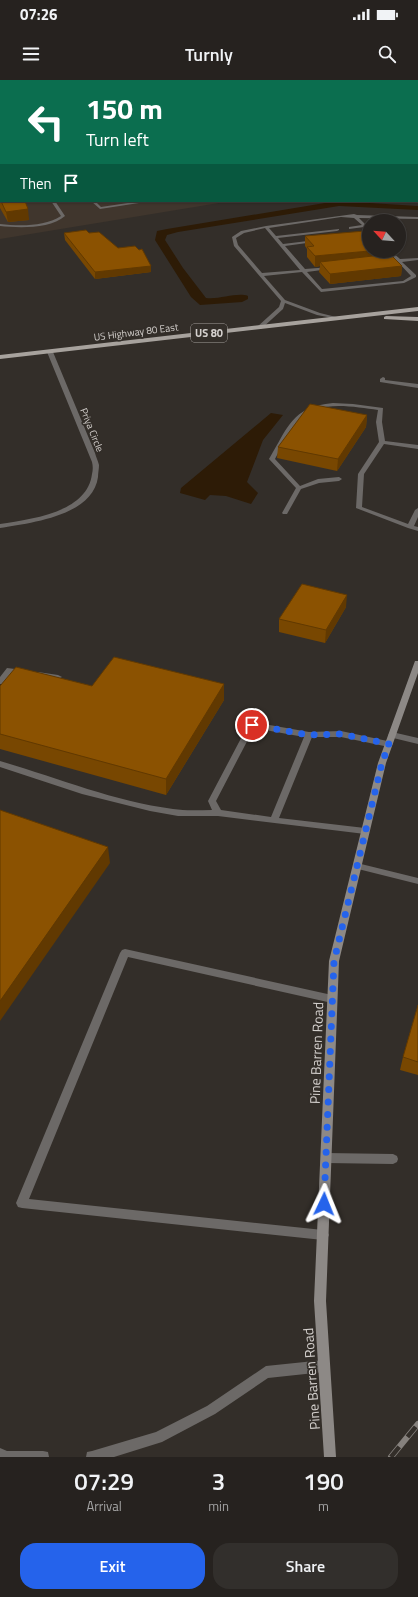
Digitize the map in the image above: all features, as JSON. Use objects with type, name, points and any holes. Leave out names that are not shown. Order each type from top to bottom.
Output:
[{"type":"main road","name":"US Highway 80 East","points":[[0,357],[405,311],[418,308]]},
{"type":"main road","points":[[338,318],[418,319]]},
{"type":"main road","name":"Pine Barren Road","points":[[330,1457],[320,1301],[334,961],[382,763],[418,663]]},
{"type":"street","points":[[0,225],[8,226],[59,220],[63,216],[53,202]]},
{"type":"street","points":[[94,202],[100,208],[143,202]]},
{"type":"street","points":[[338,318],[319,314],[283,301],[236,245],[234,238],[244,232],[266,226],[341,216],[354,215],[418,218]]},
{"type":"street","points":[[354,215],[362,223]]},
{"type":"street","points":[[266,226],[321,291],[404,282],[414,276],[396,258]]},
{"type":"street","points":[[350,228],[362,226]]},
{"type":"street","points":[[274,237],[336,230]]},
{"type":"street","points":[[281,245],[317,241]]},
{"type":"street","points":[[393,261],[418,259]]},
{"type":"street","points":[[260,275],[335,268]]},
{"type":"street","points":[[322,269],[326,274]]},
{"type":"street","points":[[389,278],[394,283]]},
{"type":"street","points":[[373,280],[378,285]]},
{"type":"street","points":[[355,282],[359,287]]},
{"type":"street","points":[[333,284],[338,290]]},
{"type":"street","points":[[259,328],[282,308],[283,301]]},
{"type":"street","name":"Priya Circle","points":[[0,526],[48,517],[68,509],[83,500],[92,489],[95,479],[96,467],[92,452],[50,352]]},
{"type":"street","points":[[383,379],[382,381],[418,386]]},
{"type":"street","points":[[299,488],[272,459],[292,424],[305,411],[318,407],[345,404],[381,410],[379,422],[382,442],[361,474],[359,508],[418,529]]},
{"type":"street","points":[[382,442],[418,447]]},
{"type":"street","points":[[285,513],[299,488],[318,481],[339,479]]},
{"type":"street","points":[[410,527],[418,510]]},
{"type":"street","points":[[0,682],[10,670],[58,677]]},
{"type":"street","points":[[218,813],[212,801],[252,725],[309,735],[341,734],[390,740],[418,741]]},
{"type":"street","points":[[274,820],[309,735]]},
{"type":"street","points":[[0,764],[41,778],[125,802],[173,812],[218,813],[365,831]]},
{"type":"street","points":[[357,866],[418,881]]},
{"type":"street","points":[[322,1235],[22,1204],[125,953],[332,999]]},
{"type":"street","points":[[326,1158],[393,1159]]},
{"type":"street","points":[[92,1457],[158,1438],[211,1410],[266,1372],[324,1366]]},
{"type":"street","points":[[0,1454],[6,1456],[43,1457]]},
{"type":"shaded area","points":[[0,202],[225,202],[0,239]]},
{"type":"shaded area","points":[[331,202],[418,206],[418,210],[339,206],[167,235],[165,240],[183,268],[206,298],[239,295],[248,296],[248,299],[242,302],[200,305],[191,297],[155,240],[157,231]]},
{"type":"shaded area","points":[[271,413],[283,415],[263,440],[247,482],[258,493],[251,504],[226,496],[210,495],[205,500],[180,493],[181,488]]},
{"type":"building","points":[[1,202],[25,202],[28,209],[6,212]]},
{"type":"building","points":[[86,230],[89,233],[99,232],[118,248],[135,246],[139,250],[142,249],[151,266],[95,272],[64,233]]},
{"type":"building","points":[[362,231],[362,252],[315,256],[307,247],[314,246],[305,236]]},
{"type":"building","points":[[362,257],[394,258],[402,266],[330,274],[320,262]]},
{"type":"building","points":[[310,404],[367,415],[338,459],[278,447]]},
{"type":"building","points":[[302,584],[347,595],[326,630],[279,619]]},
{"type":"building","points":[[114,657],[224,684],[166,779],[0,734],[0,686],[16,667],[92,686]]},
{"type":"building","points":[[0,810],[108,847],[0,1001]]},
{"type":"building","points":[[418,1005],[418,1062],[403,1057]]},
{"type":"railway","points":[[391,1457],[418,1424]]},
{"type":"route","points":[[252,725],[309,735],[341,734],[389,744],[382,763],[334,961],[324,1204]]}]
